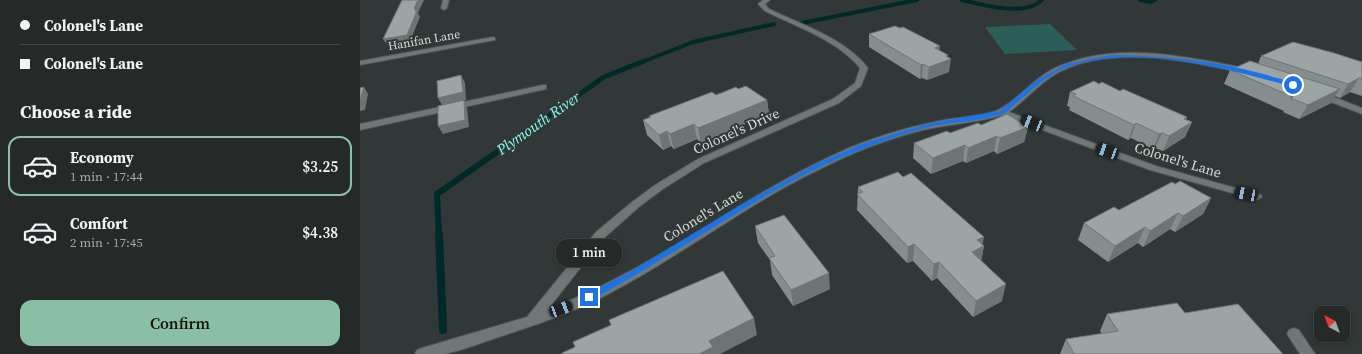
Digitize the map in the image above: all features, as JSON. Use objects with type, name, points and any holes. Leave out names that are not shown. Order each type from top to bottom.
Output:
[{"type":"street","points":[[444,8],[446,0]]},
{"type":"street","name":"Colonel's Drive","points":[[532,320],[600,235],[658,187],[685,170],[722,151],[836,101],[858,84],[864,68],[860,61],[846,50],[767,10],[761,4],[767,0]]},
{"type":"street","name":"Hanifan Lane","points":[[360,63],[492,39]]},
{"type":"street","name":"Colonel's Lane","points":[[422,354],[532,320],[603,291],[801,174],[845,153],[931,125],[1002,112],[1047,75],[1068,65],[1094,59],[1130,56],[1175,58],[1260,75]]},
{"type":"street","points":[[360,127],[543,87]]},
{"type":"street","points":[[1315,93],[1362,111]]},
{"type":"street","name":"Colonel's Lane","points":[[1002,112],[1154,168],[1257,197]]},
{"type":"street","points":[[1362,114],[1362,119]]},
{"type":"street","points":[[1294,334],[1308,354]]},
{"type":"shaded area","points":[[1050,24],[1077,50],[1005,54],[985,27]]},
{"type":"building","points":[[402,0],[418,0],[414,9],[416,8],[415,11],[417,11],[407,35],[383,39]]},
{"type":"building","points":[[895,26],[900,28],[903,27],[940,46],[935,48],[948,55],[946,56],[951,59],[929,67],[923,64],[921,65],[869,34]]},
{"type":"building","points":[[1293,42],[1362,62],[1362,79],[1359,78],[1348,84],[1261,56]]},
{"type":"building","points":[[1250,61],[1340,89],[1308,105],[1230,70]]},
{"type":"building","points":[[461,75],[463,92],[438,98],[437,81]]},
{"type":"building","points":[[1094,81],[1099,84],[1102,82],[1120,91],[1123,89],[1187,117],[1184,119],[1192,122],[1169,136],[1162,133],[1159,134],[1136,123],[1134,125],[1073,96],[1076,94],[1070,92]]},
{"type":"building","points":[[746,86],[767,100],[698,128],[694,124],[670,134],[667,131],[659,135],[643,120],[651,117],[649,116],[712,92],[716,95],[736,87],[738,89]]},
{"type":"building","points":[[364,87],[360,101],[360,88]]},
{"type":"building","points":[[464,100],[465,120],[438,126],[438,106]]},
{"type":"building","points":[[1007,114],[1028,127],[1000,138],[997,136],[968,148],[965,145],[933,158],[914,143],[947,131],[950,133],[978,123],[981,125]]},
{"type":"building","points":[[898,172],[903,177],[911,173],[984,237],[977,240],[984,246],[972,252],[1006,284],[976,301],[939,262],[934,264],[914,244],[908,247],[857,194],[863,192],[858,187]]},
{"type":"building","points":[[1180,181],[1211,198],[1183,216],[1178,213],[1150,231],[1145,227],[1115,246],[1084,223],[1114,207],[1119,210],[1172,182],[1175,184]]},
{"type":"building","points":[[784,215],[829,273],[791,290],[769,258],[775,256],[755,226]]},
{"type":"building","points":[[723,271],[754,318],[709,341],[713,347],[699,354],[562,354],[575,347],[573,342],[611,325],[609,320]]},
{"type":"building","points":[[1177,303],[1185,313],[1238,304],[1283,354],[1074,354],[1066,339],[1118,331],[1107,314]]},
{"type":"waterway","name":"Plymouth River","points":[[802,23],[917,0]]},
{"type":"waterway","name":"Plymouth River","points":[[962,0],[992,7],[1015,9],[1035,5],[1042,0]]},
{"type":"waterway","name":"Plymouth River","points":[[1140,0],[1150,2],[1155,0]]},
{"type":"waterway","name":"Plymouth River","points":[[642,62],[693,42],[774,24]]},
{"type":"waterway","name":"Plymouth River","points":[[516,139],[604,77],[644,61]]},
{"type":"waterway","name":"Plymouth River","points":[[439,235],[437,194],[517,138]]},
{"type":"waterway","name":"Plymouth River","points":[[439,234],[443,330]]},
{"type":"route","points":[[589,297],[633,274],[747,205],[820,164],[845,153],[905,132],[931,125],[1002,112],[1047,75],[1068,65],[1111,57],[1146,56],[1175,58],[1254,73],[1293,85]]}]
